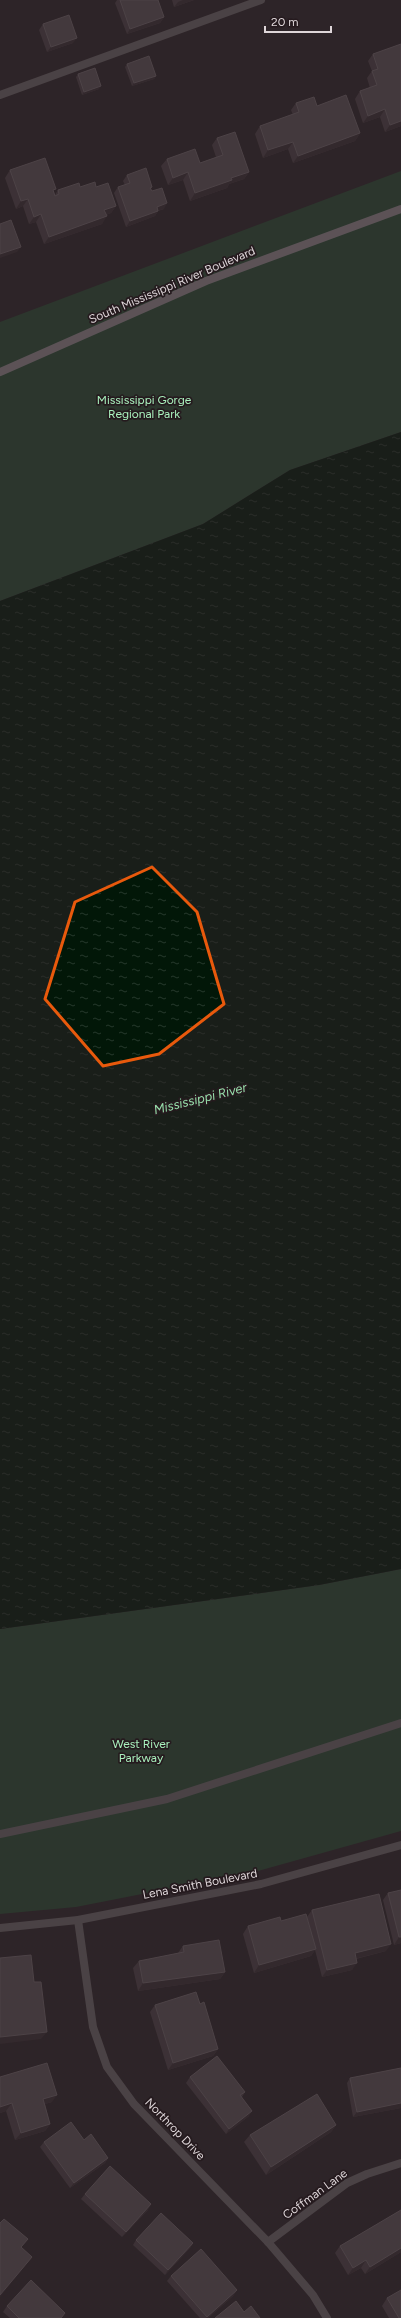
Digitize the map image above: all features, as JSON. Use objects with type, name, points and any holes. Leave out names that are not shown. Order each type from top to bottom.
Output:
[{"type":"street","points":[[0,95],[261,0]]},
{"type":"street","name":"South Mississippi River Boulevard","points":[[0,372],[206,281],[401,209]]},
{"type":"street","points":[[0,1834],[167,1799],[401,1723]]},
{"type":"street","name":"Lena Smith Boulevard","points":[[0,1928],[78,1920],[261,1884],[401,1845]]},
{"type":"street","name":"Northrop Drive","points":[[78,1920],[93,2027],[106,2068],[134,2104],[268,2242],[313,2295],[327,2318]]},
{"type":"street","name":"Coffman Lane","points":[[268,2242],[347,2183],[367,2174],[401,2163]]},
{"type":"highlighted area","points":[[152,867],[197,912],[224,1004],[159,1054],[103,1066],[45,999],[75,902]]},
{"type":"green space","name":"Mississippi Gorge Regional Park","points":[[401,171],[401,432],[290,470],[203,524],[0,601],[0,322]]},
{"type":"green space","name":"West River Parkway","points":[[401,1569],[401,1831],[258,1871],[76,1907],[0,1914],[0,1629],[319,1585]]},
{"type":"water","name":"Mississippi River","points":[[401,432],[401,1569],[319,1585],[0,1629],[0,601],[203,524],[290,470]]},
{"type":"building","points":[[120,0],[158,0],[164,17],[130,29]]},
{"type":"building","points":[[69,15],[77,38],[51,47],[43,24]]},
{"type":"building","points":[[401,44],[401,121],[390,125],[385,109],[368,116],[360,91],[377,85],[372,71],[378,69],[373,54]]},
{"type":"building","points":[[149,56],[156,76],[134,83],[127,64]]},
{"type":"building","points":[[95,68],[101,86],[84,92],[78,74]]},
{"type":"building","points":[[346,95],[360,133],[298,156],[293,142],[268,150],[260,126],[299,112],[296,103],[314,97],[317,106]]},
{"type":"building","points":[[235,132],[249,172],[231,178],[232,180],[195,193],[188,172],[173,178],[167,159],[195,149],[200,163],[223,155],[217,138]]},
{"type":"building","points":[[45,158],[56,189],[53,190],[55,196],[59,194],[58,190],[79,183],[80,187],[95,182],[96,187],[108,183],[116,206],[104,210],[107,216],[49,237],[41,214],[34,217],[28,199],[21,201],[10,170]]},
{"type":"building","points":[[146,168],[152,187],[150,188],[152,191],[162,188],[167,203],[157,207],[158,211],[130,221],[118,187],[130,183],[127,175]]},
{"type":"building","points":[[11,220],[21,247],[0,254],[0,224]]},
{"type":"building","points":[[401,1890],[401,1937],[399,1937],[388,1893]]},
{"type":"building","points":[[379,1894],[391,1944],[355,1953],[357,1963],[327,1970],[312,1910]]},
{"type":"building","points":[[306,1914],[316,1949],[259,1965],[248,1926],[280,1917],[281,1921]]},
{"type":"building","points":[[219,1940],[225,1972],[143,1983],[139,1961],[184,1952],[183,1946]]},
{"type":"building","points":[[31,1955],[34,1982],[41,1982],[47,2032],[0,2037],[0,1958]]},
{"type":"building","points":[[196,1992],[200,2004],[204,2002],[218,2049],[173,2063],[155,2005]]},
{"type":"building","points":[[217,2056],[245,2092],[240,2095],[252,2111],[229,2129],[190,2077]]},
{"type":"building","points":[[47,2063],[57,2095],[43,2099],[50,2124],[21,2133],[12,2103],[0,2107],[0,2077]]},
{"type":"building","points":[[401,2068],[401,2103],[357,2112],[350,2078]]},
{"type":"building","points":[[317,2094],[336,2125],[271,2167],[250,2135]]},
{"type":"building","points":[[71,2122],[84,2140],[91,2134],[108,2158],[74,2183],[44,2142]]},
{"type":"building","points":[[110,2166],[151,2204],[126,2232],[85,2194]]},
{"type":"building","points":[[401,2210],[401,2248],[370,2267],[366,2260],[353,2268],[340,2246]]},
{"type":"building","points":[[161,2213],[193,2243],[168,2270],[136,2240]]},
{"type":"building","points":[[4,2219],[28,2239],[21,2247],[32,2257],[0,2295],[0,2223]]},
{"type":"building","points":[[201,2249],[237,2290],[207,2317],[171,2276]]},
{"type":"building","points":[[31,2280],[65,2313],[61,2318],[19,2318],[7,2306]]},
{"type":"building","points":[[401,2290],[401,2318],[399,2318],[387,2298]]},
{"type":"building","points":[[236,2301],[244,2312],[251,2306],[260,2318],[215,2318]]}]
